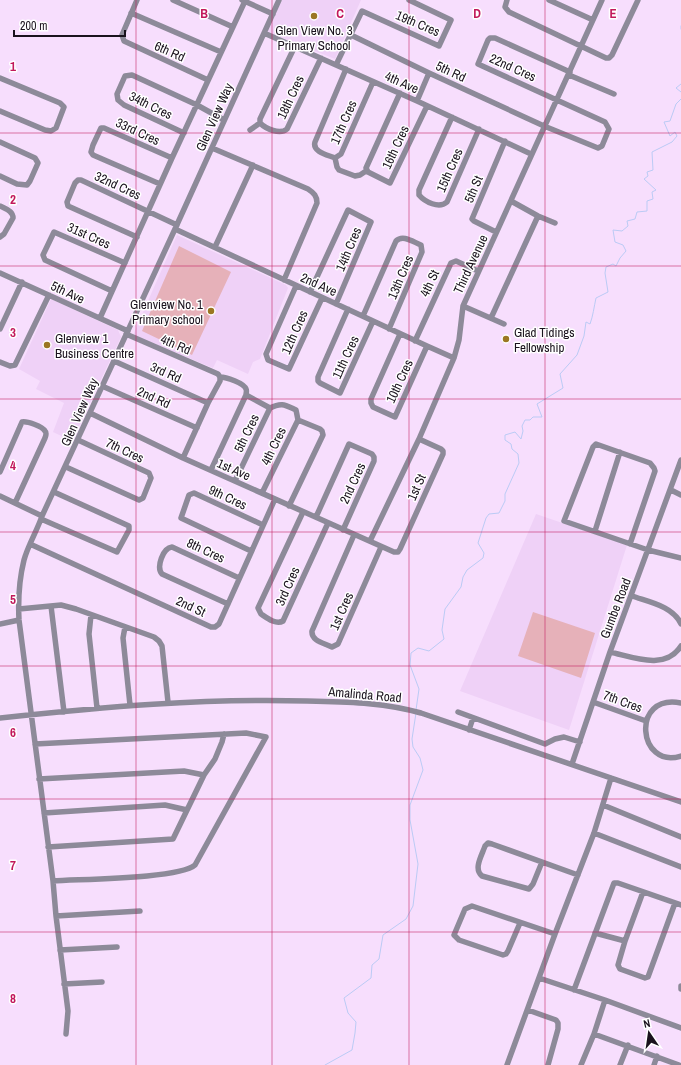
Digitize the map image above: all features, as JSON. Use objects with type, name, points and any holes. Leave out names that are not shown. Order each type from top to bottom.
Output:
[{"type":"street","points":[[137,0],[131,12],[221,52]]},
{"type":"street","points":[[173,0],[233,26]]},
{"type":"street","name":"Glen View Way","points":[[66,1034],[68,1011],[53,881],[19,620],[20,579],[24,559],[279,0]]},
{"type":"street","name":"19th Cres","points":[[351,34],[360,13],[364,12],[439,46],[451,20],[409,0]]},
{"type":"street","points":[[507,0],[505,7],[509,12],[606,58],[611,56],[638,0]]},
{"type":"street","points":[[549,0],[593,20]]},
{"type":"street","name":"Third Avenue","points":[[370,541],[419,439],[454,358],[459,340],[463,306],[478,271],[602,0]]},
{"type":"street","points":[[100,318],[243,1],[272,14]]},
{"type":"street","name":"6th Rd","points":[[131,12],[122,35],[124,41],[208,80]]},
{"type":"street","name":"4th Ave","points":[[264,33],[400,93],[531,154]]},
{"type":"street","points":[[336,65],[351,34]]},
{"type":"street","name":"5th Rd","points":[[351,34],[429,73],[544,126],[598,148],[602,146],[609,129],[605,122],[557,99]]},
{"type":"street","name":"22nd Cres","points":[[557,99],[478,64],[488,40],[492,37],[495,38],[569,73]]},
{"type":"street","name":"18th Cres","points":[[295,46],[260,119],[260,123],[263,126],[280,132],[284,132],[287,129],[321,58]]},
{"type":"street","name":"17th Cres","points":[[346,70],[314,145],[316,149],[335,158],[341,154],[373,82]]},
{"type":"street","points":[[417,101],[429,73]]},
{"type":"street","points":[[569,73],[614,94]]},
{"type":"street","name":"34th Cres","points":[[184,133],[120,103],[117,94],[123,78],[125,76],[132,75],[197,105]]},
{"type":"street","points":[[0,78],[60,103],[64,107],[56,128],[51,131],[45,130],[0,111]]},
{"type":"street","name":"16th Cres","points":[[400,93],[366,168],[366,170],[390,184],[426,106]]},
{"type":"street","points":[[197,105],[224,120]]},
{"type":"street","name":"15th Cres","points":[[452,117],[419,190],[423,199],[438,205],[447,202],[479,129]]},
{"type":"street","points":[[250,130],[260,123]]},
{"type":"street","name":"33rd Cres","points":[[160,184],[93,155],[91,152],[93,145],[101,128],[104,128],[172,158]]},
{"type":"street","name":"5th St","points":[[496,232],[474,221],[473,217],[505,141]]},
{"type":"street","points":[[0,142],[35,158],[38,163],[27,185],[17,184],[0,176]]},
{"type":"street","points":[[212,148],[308,189],[314,193],[317,198],[318,203],[284,280]]},
{"type":"street","points":[[335,158],[337,169],[344,172],[355,176],[360,175],[366,170]]},
{"type":"street","points":[[214,247],[253,165]]},
{"type":"street","name":"32nd Cres","points":[[137,237],[68,206],[67,202],[75,182],[81,180],[149,211],[176,227]]},
{"type":"street","points":[[511,201],[538,216],[555,223]]},
{"type":"street","points":[[0,206],[11,212],[13,218],[4,234],[0,237]]},
{"type":"street","name":"14th Cres","points":[[310,292],[348,210],[371,222],[336,304]]},
{"type":"street","points":[[491,318],[538,216]]},
{"type":"street","name":"2nd Ave","points":[[176,227],[296,286],[454,358]]},
{"type":"street","name":"31st Cres","points":[[112,291],[45,260],[43,256],[51,238],[54,232],[125,263]]},
{"type":"street","name":"13th Cres","points":[[363,316],[396,241],[399,238],[403,238],[420,245],[422,252],[389,329]]},
{"type":"street","name":"4th St","points":[[415,341],[451,262],[456,261],[478,271]]},
{"type":"street","name":"5th Ave","points":[[0,273],[100,318],[127,333]]},
{"type":"street","points":[[0,329],[22,282]]},
{"type":"street","name":"12th Cres","points":[[296,286],[266,354],[268,360],[289,368],[322,298]]},
{"type":"street","points":[[0,362],[10,366],[15,364],[49,295]]},
{"type":"street","points":[[463,306],[504,324]]},
{"type":"street","name":"11th Cres","points":[[348,309],[318,377],[318,381],[320,383],[340,393],[373,321]]},
{"type":"street","name":"4th Rd","points":[[127,333],[245,386],[247,390],[246,395]]},
{"type":"street","name":"10th Cres","points":[[400,334],[371,399],[372,407],[378,410],[394,417],[427,346]]},
{"type":"street","name":"3rd Rd","points":[[114,361],[208,403]]},
{"type":"street","points":[[184,458],[208,403],[220,381],[219,375]]},
{"type":"street","name":"2nd Rd","points":[[102,386],[197,428]]},
{"type":"street","name":"5th Cres","points":[[211,470],[246,395],[270,408],[235,481]]},
{"type":"street","points":[[270,408],[278,404],[282,404],[296,410],[298,420]]},
{"type":"street","name":"1st Ave","points":[[90,413],[184,458],[394,552]]},
{"type":"street","name":"4th Cres","points":[[262,493],[298,420],[320,429],[323,435],[289,506]]},
{"type":"street","points":[[0,472],[22,422],[29,422],[44,429],[46,434],[45,438],[15,503]]},
{"type":"street","name":"1st St","points":[[394,552],[398,552],[400,549],[443,454],[441,449],[419,439]]},
{"type":"street","name":"7th Cres","points":[[66,467],[139,500],[143,498],[150,478],[150,473],[78,440]]},
{"type":"street","name":"2nd Cres","points":[[316,517],[349,444],[372,454],[374,461],[343,530]]},
{"type":"street","points":[[630,544],[655,471],[654,468],[650,463],[599,444],[594,445],[564,521],[595,531],[630,544],[648,550],[681,558]]},
{"type":"street","points":[[595,531],[620,452]]},
{"type":"street","name":"Gumbe Road","points":[[572,764],[610,652],[632,596],[681,460]]},
{"type":"street","points":[[671,490],[681,495]]},
{"type":"street","points":[[0,496],[42,518],[115,552],[118,551],[129,530],[128,526],[54,492]]},
{"type":"street","name":"9th Cres","points":[[251,551],[181,518],[189,495],[194,493],[263,525]]},
{"type":"street","name":"2nd St","points":[[30,544],[211,627],[215,627],[219,624],[275,499]]},
{"type":"street","name":"3rd Cres","points":[[304,512],[258,608],[261,614],[276,622],[283,621],[328,523]]},
{"type":"street","name":"1st Cres","points":[[354,535],[312,631],[313,638],[332,647],[338,644],[381,547]]},
{"type":"street","name":"8th Cres","points":[[228,604],[162,574],[159,571],[159,566],[166,550],[168,547],[172,547],[240,578]]},
{"type":"street","points":[[632,596],[665,608],[677,616],[681,624]]},
{"type":"street","points":[[19,609],[61,605],[76,609],[159,640],[162,646],[168,702]]},
{"type":"street","points":[[51,606],[64,712]]},
{"type":"street","points":[[91,615],[89,634],[97,708]]},
{"type":"street","points":[[0,624],[19,620]]},
{"type":"street","points":[[125,627],[123,638],[130,705]]},
{"type":"street","points":[[610,652],[640,659],[657,661],[665,660],[672,656],[681,646]]},
{"type":"street","name":"Amalinda Road","points":[[0,718],[168,702],[283,700],[384,704],[421,713],[681,802]]},
{"type":"street","name":"7th Cres","points":[[593,702],[646,721]]},
{"type":"street","name":"7th Cres","points":[[681,703],[674,702],[660,705],[654,709],[646,721],[645,735],[652,748],[664,756],[681,756]]},
{"type":"street","points":[[458,712],[546,744],[555,739],[564,737],[580,742]]},
{"type":"street","points":[[469,730],[474,718]]},
{"type":"street","points":[[35,744],[246,733],[266,737],[191,869],[166,874],[53,881]]},
{"type":"street","points":[[48,847],[172,839],[188,810],[204,775],[219,750],[224,734]]},
{"type":"street","points":[[39,780],[184,771],[204,775]]},
{"type":"street","points":[[507,1065],[594,833],[611,778]]},
{"type":"street","points":[[44,813],[165,805],[188,810]]},
{"type":"street","points":[[603,805],[681,837]]},
{"type":"street","points":[[594,833],[681,867]]},
{"type":"street","points":[[542,862],[533,884],[529,889],[482,876],[478,873],[477,869],[485,846],[488,843],[542,862],[578,875]]},
{"type":"street","points":[[574,990],[614,883],[618,882],[681,905]]},
{"type":"street","points":[[643,892],[625,942],[618,968],[645,978],[648,977],[675,903]]},
{"type":"street","points":[[520,922],[508,951],[503,955],[459,940],[454,935],[465,909],[472,906],[520,922],[555,934]]},
{"type":"street","points":[[56,916],[140,911]]},
{"type":"street","points":[[595,933],[625,942]]},
{"type":"street","points":[[60,950],[117,947]]},
{"type":"street","points":[[539,978],[681,1028]]},
{"type":"street","points":[[64,984],[102,982]]},
{"type":"street","points":[[581,1065],[594,1034],[605,1000]]},
{"type":"street","points":[[528,1010],[556,1020],[558,1023],[558,1029],[548,1065]]},
{"type":"street","points":[[594,1034],[628,1045],[679,1065]]},
{"type":"street","points":[[620,1065],[628,1045]]},
{"type":"street","points":[[654,1065],[657,1056]]},
{"type":"shaded area","name":"Glen View No. 3 Primary School","points":[[282,0],[361,0],[335,59],[267,32]]},
{"type":"shaded area","name":"Glenview No. 1 Primary school","points":[[177,235],[286,285],[288,288],[260,359],[253,362],[248,374],[217,360],[213,368],[133,335]]},
{"type":"shaded area","points":[[179,246],[231,272],[192,355],[142,331]]},
{"type":"shaded area","points":[[51,299],[118,330],[121,337],[72,441],[53,432],[64,403],[36,389],[40,381],[19,369]]},
{"type":"shaded area","points":[[536,514],[627,545],[569,730],[460,691]]},
{"type":"shaded area","points":[[533,612],[595,633],[581,678],[518,656]]},
{"type":"waterway","points":[[681,84],[676,88],[681,92]]},
{"type":"waterway","points":[[416,710],[419,689],[410,665],[411,653],[418,648],[429,651],[444,639],[442,630],[445,609],[461,587],[463,577],[467,570],[483,558],[484,553],[478,543],[486,518],[489,514],[499,513],[505,501],[505,494],[519,463],[518,454],[512,449],[511,444],[505,440],[505,435],[515,432],[521,439],[523,431],[522,426],[525,420],[530,420],[533,417],[542,417],[537,404],[563,388],[560,374],[577,355],[584,336],[586,322],[590,324],[596,298],[608,292],[605,273],[606,267],[613,264],[616,266],[626,251],[623,245],[615,242],[613,230],[622,231],[628,226],[627,221],[635,219],[637,212],[647,211],[647,201],[653,199],[652,192],[656,190],[644,179],[648,176],[647,172],[653,170],[652,152],[672,142],[677,136],[675,132],[670,136],[664,122],[670,121],[676,104],[681,99]]},
{"type":"waterway","points":[[325,1065],[352,1050],[356,1022],[348,1013],[344,998],[371,978],[372,965],[379,959],[383,935],[406,919],[413,906],[418,864],[410,820],[410,805],[423,770],[420,758],[413,747],[412,739],[416,713]]},
{"type":"place","name":"Glen View No. 3 Primary School","points":[[314,16]]},
{"type":"place","name":"Glenview No. 1 Primary school","points":[[211,311]]},
{"type":"place","name":"Glad Tidings Fellowship","points":[[506,339]]},
{"type":"place","name":"Glenview 1 Business Centre","points":[[47,345]]}]
